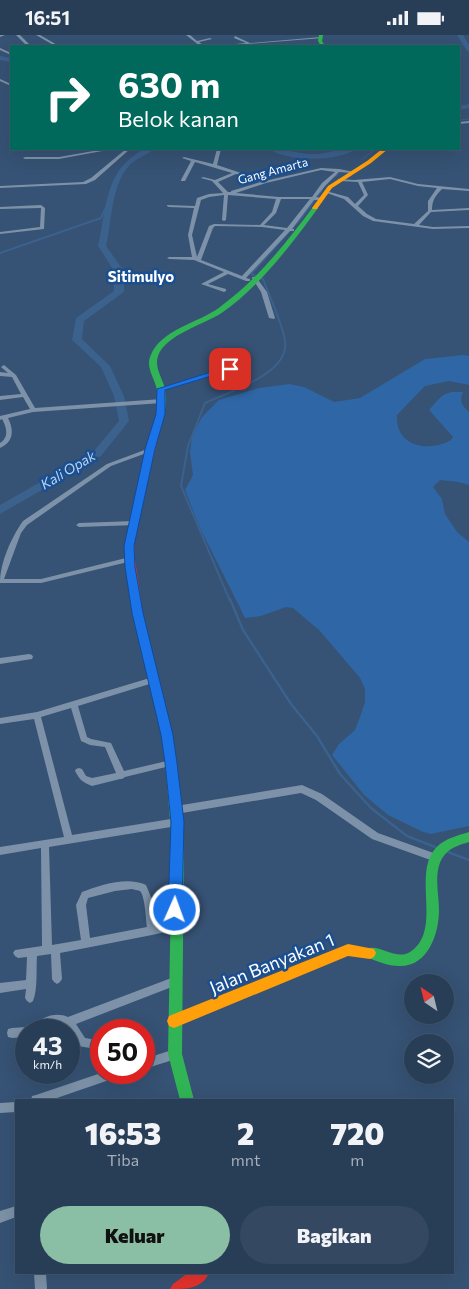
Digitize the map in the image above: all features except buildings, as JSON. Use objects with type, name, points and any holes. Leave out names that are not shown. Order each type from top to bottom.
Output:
[{"type":"main road","points":[[187,1099],[175,1054],[174,926],[176,810],[167,735],[138,613],[129,546],[162,401],[161,389],[153,364],[156,352],[160,347],[177,333],[216,313],[252,278],[339,175],[352,172],[384,150]]},
{"type":"main road","points":[[436,858],[445,845],[469,837]]},
{"type":"main road","name":"Jalan Banyakan 1","points":[[174,1021],[348,951],[358,949],[395,961],[408,960],[421,952],[434,928],[432,872],[436,858]]},
{"type":"main road","points":[[178,1289],[200,1274]]},
{"type":"street","points":[[18,35],[28,45]]},
{"type":"street","points":[[38,35],[56,45]]},
{"type":"street","points":[[188,35],[200,45]]},
{"type":"street","points":[[235,37],[248,43]]},
{"type":"street","points":[[265,37],[272,41]]},
{"type":"street","points":[[196,42],[210,39]]},
{"type":"street","points":[[293,40],[299,45]]},
{"type":"street","points":[[233,45],[272,41],[322,40]]},
{"type":"street","points":[[25,158],[64,158],[106,150]]},
{"type":"street","points":[[0,187],[84,183],[93,179],[127,150]]},
{"type":"street","points":[[215,165],[218,150]]},
{"type":"street","points":[[184,158],[215,165],[265,182]]},
{"type":"street","points":[[183,181],[194,160]]},
{"type":"street","name":"Gang Amarta","points":[[227,193],[321,169],[360,181],[384,178],[469,190]]},
{"type":"street","points":[[214,182],[235,173]]},
{"type":"street","points":[[203,178],[214,182],[227,193]]},
{"type":"street","points":[[355,206],[366,195],[360,181]]},
{"type":"street","points":[[430,211],[429,202],[433,194],[441,187]]},
{"type":"street","points":[[224,220],[227,193]]},
{"type":"street","points":[[197,260],[190,235],[199,199],[208,195],[227,193],[279,198],[339,195],[369,218],[442,229],[469,227]]},
{"type":"street","points":[[262,227],[274,213],[279,198]]},
{"type":"street","points":[[0,208],[40,206],[44,208],[42,229],[0,233]]},
{"type":"street","points":[[169,206],[196,207]]},
{"type":"street","points":[[415,226],[430,211],[469,209]]},
{"type":"street","points":[[197,260],[212,225],[292,230]]},
{"type":"street","points":[[252,278],[292,230]]},
{"type":"street","points":[[169,258],[197,260],[228,272],[252,278],[264,293],[272,318]]},
{"type":"street","points":[[224,290],[204,284],[228,272]]},
{"type":"street","points":[[4,367],[14,376],[32,410]]},
{"type":"street","points":[[161,389],[230,369]]},
{"type":"street","points":[[0,374],[14,376]]},
{"type":"street","points":[[0,398],[24,395]]},
{"type":"street","points":[[0,446],[7,443],[9,439],[9,427],[2,417],[32,410],[162,401]]},
{"type":"street","points":[[130,559],[41,581],[0,581],[18,533],[25,523],[109,465],[150,449]]},
{"type":"street","points":[[79,525],[134,523]]},
{"type":"street","points":[[0,661],[29,657]]},
{"type":"street","points":[[0,721],[38,715],[153,680]]},
{"type":"street","points":[[74,704],[84,739],[92,743],[108,745],[122,776]]},
{"type":"street","points":[[38,715],[69,839]]},
{"type":"street","points":[[79,771],[83,778],[92,782],[171,763]]},
{"type":"street","points":[[176,810],[302,789],[319,797],[375,837],[436,858]]},
{"type":"street","points":[[0,851],[177,822]]},
{"type":"street","points":[[45,843],[51,949],[57,979]]},
{"type":"street","points":[[86,943],[81,905],[85,895],[125,886],[138,885],[143,888],[147,898],[152,931]]},
{"type":"street","points":[[18,953],[86,943],[174,926]]},
{"type":"street","points":[[30,998],[32,951]]},
{"type":"street","points":[[77,1019],[174,982]]},
{"type":"street","points":[[0,988],[30,984]]},
{"type":"street","points":[[155,1060],[175,1054]]},
{"type":"street","points":[[39,1099],[90,1080]]},
{"type":"street","points":[[0,1108],[15,1107]]},
{"type":"street","points":[[0,1217],[15,1212]]},
{"type":"street","points":[[40,1274],[41,1289]]},
{"type":"shaded area","points":[[469,356],[469,385],[449,381],[425,386],[397,415],[401,434],[407,440],[423,446],[433,446],[451,440],[453,437],[429,410],[443,395],[451,392],[463,392],[462,403],[469,412],[469,485],[440,480],[433,487],[442,499],[445,514],[457,532],[469,542],[469,826],[431,834],[388,815],[364,795],[332,755],[339,744],[355,730],[361,714],[365,702],[365,689],[360,678],[320,631],[293,608],[286,607],[261,616],[245,618],[200,528],[185,490],[193,475],[190,452],[192,436],[202,417],[219,400],[259,388],[289,384],[304,387],[334,402],[360,398],[425,359]]},
{"type":"waterway","name":"Kali Opak","points":[[460,35],[469,50]]},
{"type":"waterway","points":[[0,58],[10,60]]},
{"type":"waterway","name":"Kali Opak","points":[[460,108],[469,106]]},
{"type":"waterway","points":[[460,120],[469,119]]},
{"type":"waterway","name":"Kali Opak","points":[[0,510],[97,454],[124,421],[119,396],[105,366],[77,340],[79,320],[119,292],[119,271],[102,246],[110,203],[113,189],[125,166],[135,156],[148,150]]},
{"type":"waterway","name":"Kali Opak","points":[[277,150],[294,155],[313,157],[332,155],[349,150]]},
{"type":"waterway","points":[[361,160],[375,150]]},
{"type":"waterway","points":[[332,178],[341,173]]},
{"type":"waterway","points":[[230,601],[181,486],[188,446],[205,403],[256,380],[278,363],[284,353],[284,334],[263,279],[251,274],[303,216],[322,190]]},
{"type":"waterway","points":[[0,253],[101,218],[110,198]]},
{"type":"waterway","points":[[230,599],[243,630],[291,704],[317,736],[340,774],[371,808],[407,836],[435,847]]},
{"type":"waterway","points":[[448,852],[469,860]]},
{"type":"traffic: fast","points":[[321,35],[320,41],[322,45]]},
{"type":"traffic: fast","points":[[157,427],[160,418],[162,394],[153,360],[158,348],[171,337],[209,318],[237,297],[266,268],[315,208]]},
{"type":"traffic: fast","points":[[169,750],[178,844],[175,1054],[187,1099]]},
{"type":"traffic: fast","points":[[370,953],[398,960],[404,960],[417,955],[429,937],[432,925],[432,873],[434,862],[445,847],[469,837]]},
{"type":"traffic: slow","points":[[315,208],[330,187],[369,162],[384,150]]},
{"type":"traffic: slow","points":[[174,1021],[348,950],[370,953]]},
{"type":"traffic: jam","points":[[157,427],[130,537],[130,559],[138,613],[169,750]]},
{"type":"traffic: jam","points":[[178,1289],[200,1274]]},
{"type":"district","name":"Sitimulyo","points":[[141,277]]},
{"type":"route","points":[[175,910],[178,844],[171,763],[167,735],[138,613],[130,567],[129,546],[150,449],[157,429],[162,401],[161,389],[230,369]]}]
